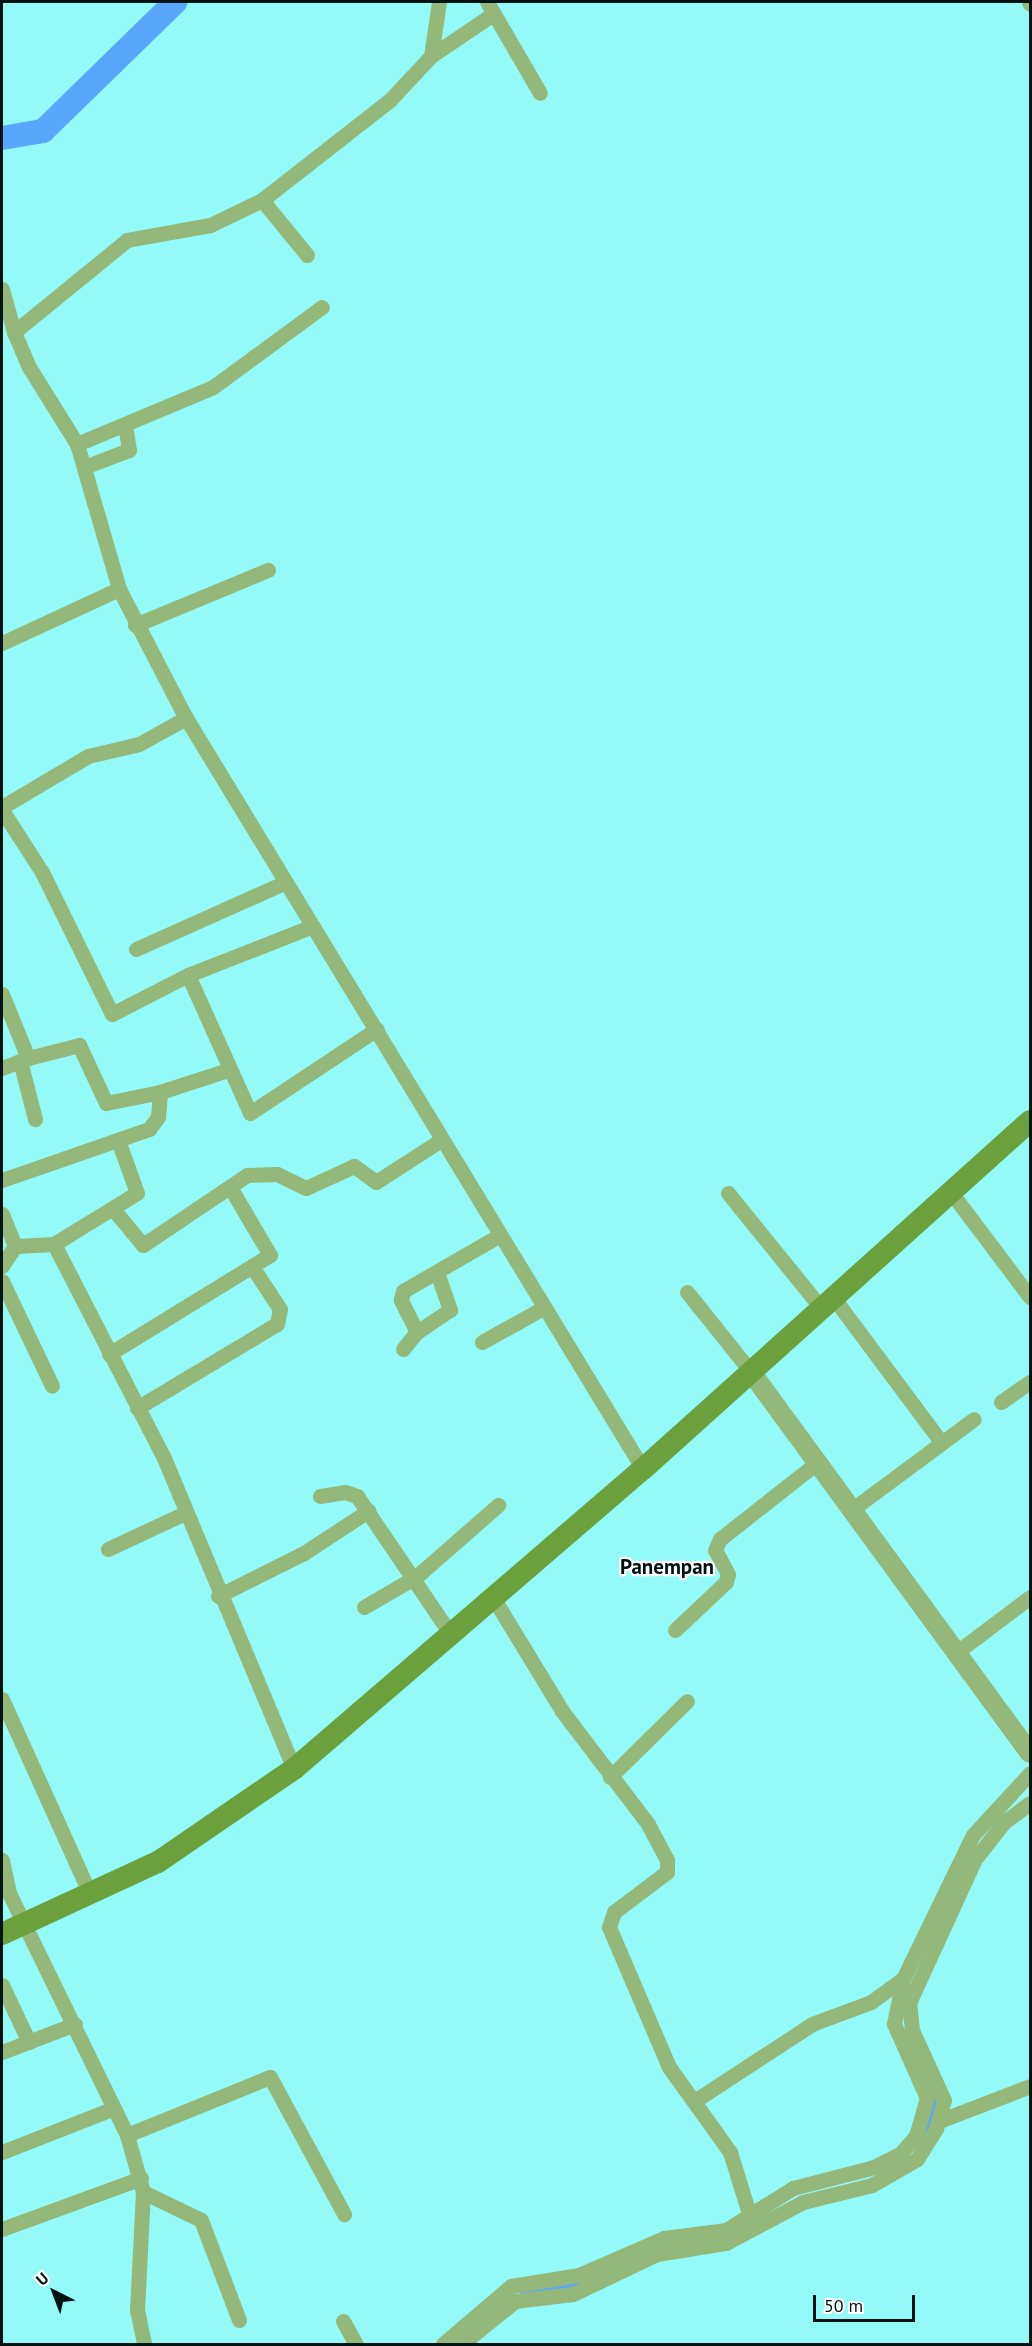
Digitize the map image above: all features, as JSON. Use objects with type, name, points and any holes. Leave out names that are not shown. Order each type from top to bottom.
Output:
[{"type":"main road","points":[[2,1934],[158,1862],[294,1769],[643,1469],[1030,1121]]},
{"type":"street","points":[[431,56],[439,2]]},
{"type":"street","points":[[14,332],[127,240],[210,225],[262,200],[390,100],[431,56],[490,8],[540,93]]},
{"type":"street","points":[[262,200],[307,255]]},
{"type":"street","points":[[2,289],[14,332],[29,367],[77,444],[119,589],[135,625],[186,718],[643,1469]]},
{"type":"street","points":[[77,444],[213,387],[321,307]]},
{"type":"street","points":[[84,467],[129,450],[125,424]]},
{"type":"street","points":[[135,625],[268,570]]},
{"type":"street","points":[[2,643],[119,589]]},
{"type":"street","points":[[186,718],[139,744],[88,756],[2,809],[42,872],[111,1013],[188,975],[313,926]]},
{"type":"street","points":[[136,949],[286,882]]},
{"type":"street","points":[[188,975],[245,1110],[252,1113],[377,1029]]},
{"type":"street","points":[[2,994],[24,1060],[35,1119]]},
{"type":"street","points":[[2,1068],[79,1045],[108,1104],[160,1092],[228,1070]]},
{"type":"street","points":[[2,1180],[119,1143],[154,1126],[160,1092]]},
{"type":"street","points":[[113,1209],[143,1245],[230,1187],[259,1173],[309,1188],[354,1166],[376,1182],[441,1140]]},
{"type":"street","points":[[15,1246],[54,1244],[113,1209],[139,1189],[119,1143]]},
{"type":"street","points":[[109,1354],[253,1268],[271,1251],[230,1187]]},
{"type":"street","points":[[950,1191],[1030,1298]]},
{"type":"street","points":[[728,1193],[827,1303],[941,1442]]},
{"type":"street","points":[[2,1216],[15,1246]]},
{"type":"street","points":[[417,1332],[402,1293],[438,1275],[500,1235]]},
{"type":"street","points":[[54,1244],[137,1408],[185,1513],[218,1596],[294,1769]]},
{"type":"street","points":[[2,1266],[15,1246]]},
{"type":"street","points":[[137,1408],[277,1324],[280,1309],[253,1268]]},
{"type":"street","points":[[404,1349],[417,1332],[450,1310],[438,1275]]},
{"type":"street","points":[[2,1281],[52,1386]]},
{"type":"street","points":[[687,1292],[854,1508],[1030,1753]]},
{"type":"street","points":[[482,1342],[543,1308]]},
{"type":"street","points":[[1001,1401],[1030,1382]]},
{"type":"street","points":[[854,1508],[974,1419]]},
{"type":"street","points":[[675,1630],[726,1582],[728,1574],[715,1550],[720,1539],[819,1461]]},
{"type":"street","points":[[320,1496],[352,1493],[368,1511],[451,1635]]},
{"type":"street","points":[[364,1607],[411,1578],[498,1505]]},
{"type":"street","points":[[218,1596],[304,1553],[368,1511]]},
{"type":"street","points":[[108,1549],[185,1513]]},
{"type":"street","points":[[494,1599],[610,1777],[648,1824],[669,1866],[614,1912],[609,1927],[669,2067],[696,2100],[735,2162],[751,2222]]},
{"type":"street","points":[[957,1652],[1029,1601]]},
{"type":"street","points":[[2,1699],[90,1894]]},
{"type":"street","points":[[610,1777],[687,1701]]},
{"type":"street","points":[[931,2125],[943,2090],[912,2030],[909,2003],[942,1910],[974,1835],[1030,1773]]},
{"type":"street","points":[[931,2125],[927,2098],[894,2024],[903,1979],[942,1910],[983,1846],[1030,1803]]},
{"type":"street","points":[[2,1860],[9,1893],[26,1922],[127,2135],[142,2185],[137,2310],[144,2344]]},
{"type":"street","points":[[696,2100],[812,2024],[871,2002],[903,1979]]},
{"type":"street","points":[[2,1985],[29,2042]]},
{"type":"street","points":[[2,2052],[75,2024]]},
{"type":"street","points":[[127,2135],[270,2077],[344,2214]]},
{"type":"street","points":[[442,2344],[513,2293],[555,2288],[655,2241],[726,2230],[751,2222],[793,2188],[887,2163],[931,2125],[1030,2086]]},
{"type":"street","points":[[2,2152],[114,2108]]},
{"type":"street","points":[[2,2229],[142,2185],[201,2220],[240,2320]]},
{"type":"street","points":[[462,2344],[513,2293]]},
{"type":"street","points":[[343,2321],[356,2344]]},
{"type":"waterway","points":[[2,138],[43,131],[175,2]]},
{"type":"waterway","points":[[928,2079],[935,2096],[929,2128]]},
{"type":"waterway","points":[[525,2288],[555,2288],[579,2277]]},
{"type":"district","name":"Panempan","points":[[667,1567]]}]
